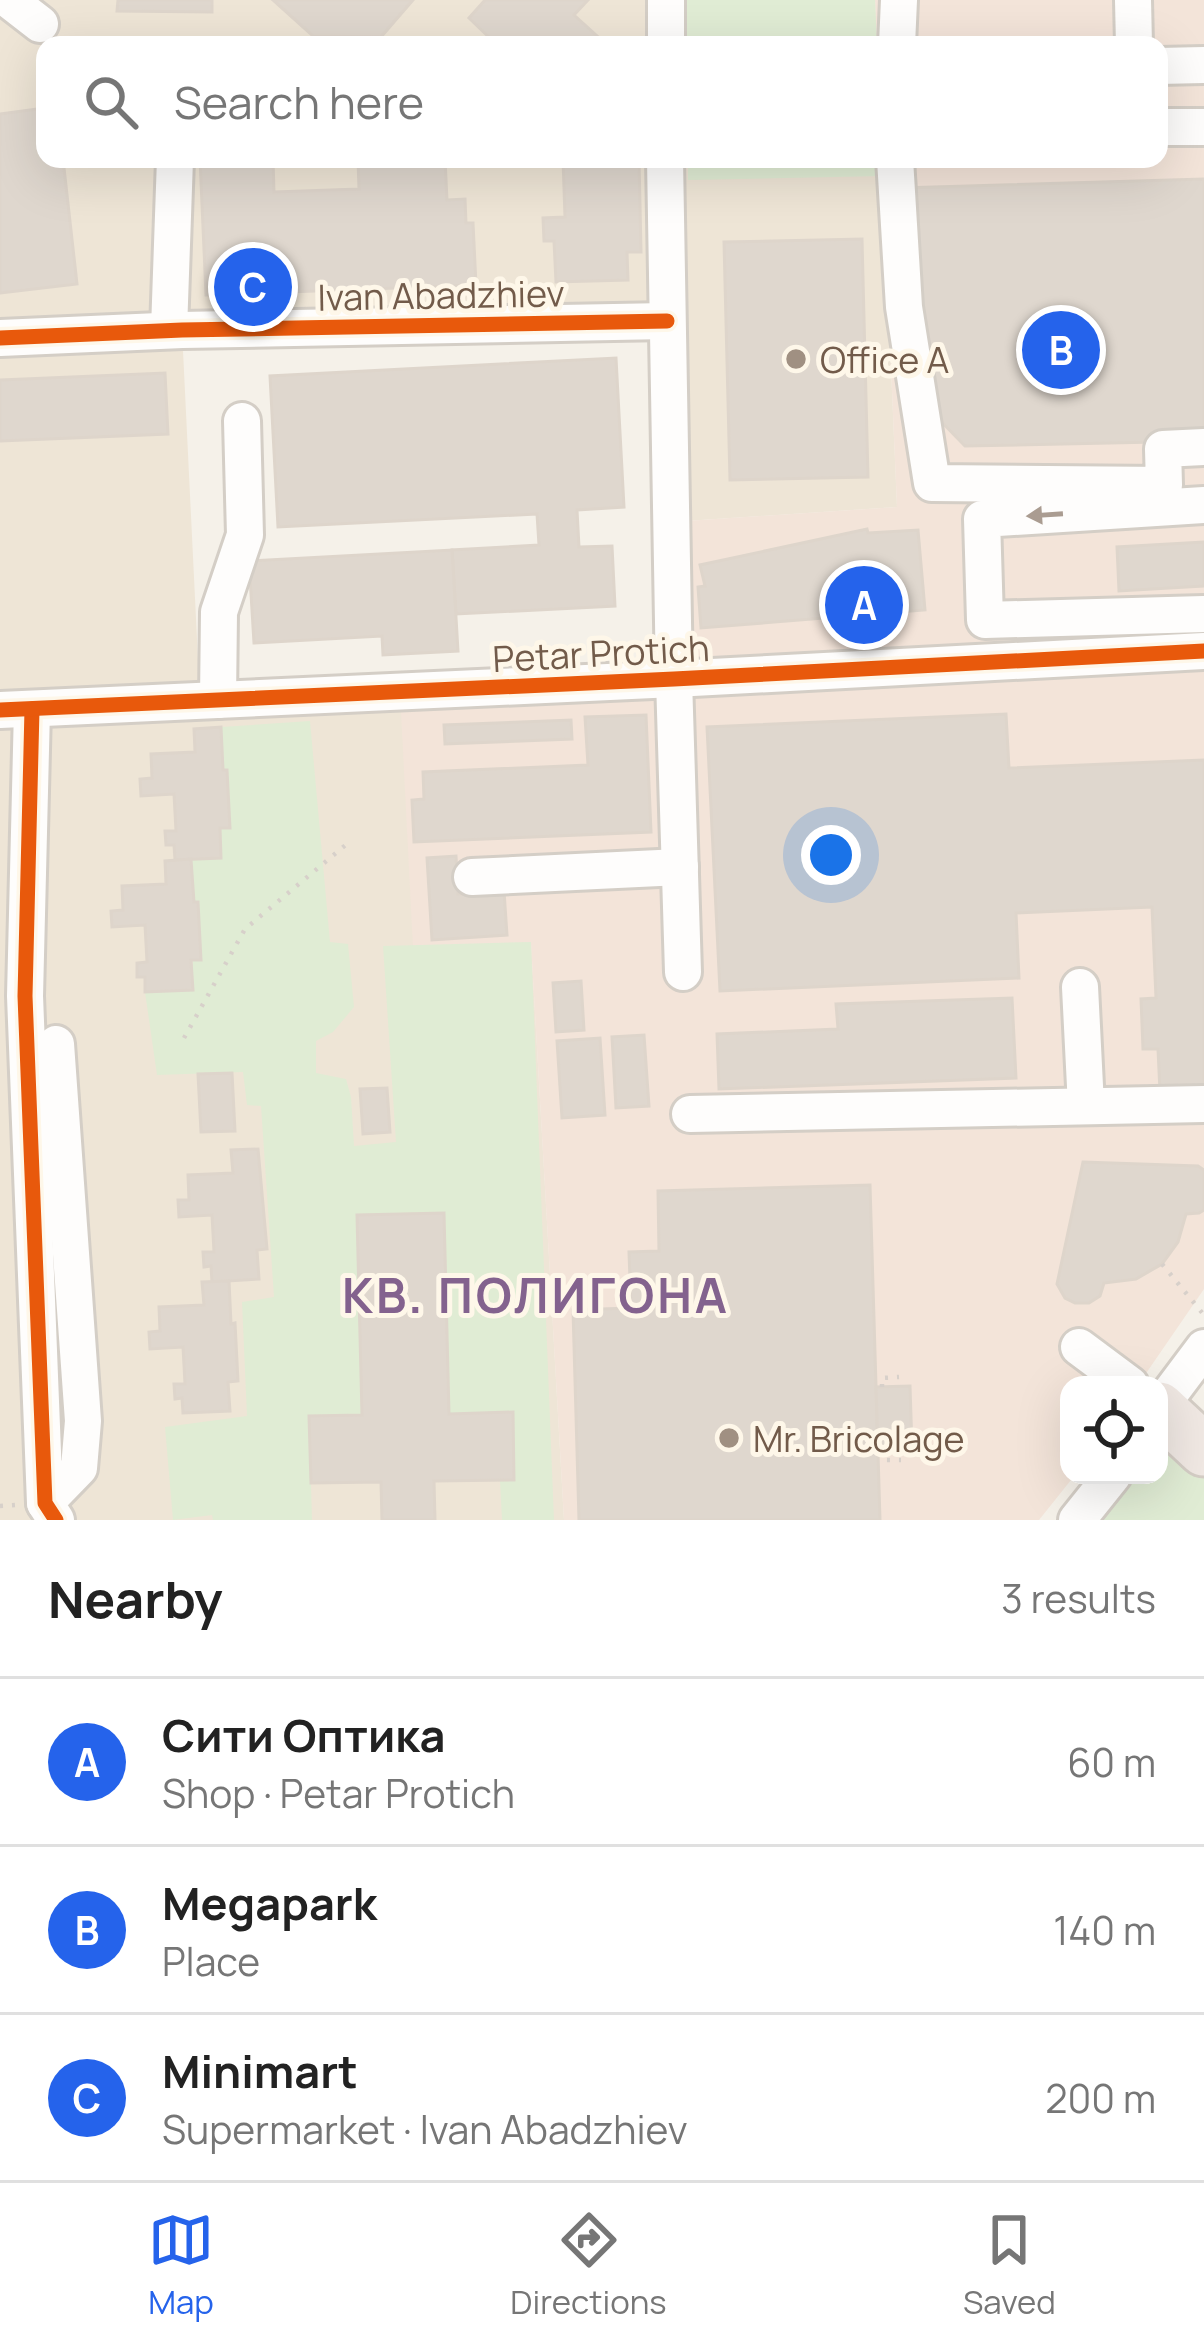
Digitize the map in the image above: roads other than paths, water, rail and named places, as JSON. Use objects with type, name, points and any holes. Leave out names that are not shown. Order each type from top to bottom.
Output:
[{"type":"highway","points":[[1168,1416],[1204,1450]]},
{"type":"street","points":[[9,0],[40,24]]},
{"type":"street","points":[[666,0],[666,36]]},
{"type":"street","points":[[897,36],[898,0]]},
{"type":"street","points":[[1133,0],[1133,36]]},
{"type":"street","points":[[1168,66],[1204,65]]},
{"type":"street","points":[[1168,127],[1204,127]]},
{"type":"street","points":[[169,330],[175,168]]},
{"type":"street","points":[[667,168],[674,202],[667,321],[684,521],[674,679],[683,972]]},
{"type":"street","points":[[896,168],[904,307],[932,484],[1164,485],[1163,449],[1204,447]]},
{"type":"street","name":"Ivan Abadzhiev","points":[[0,338],[169,330],[667,321]]},
{"type":"street","points":[[218,700],[219,612],[245,536],[242,421]]},
{"type":"street","points":[[1196,633],[985,620],[982,519],[1204,505]]},
{"type":"street","name":"Petar Protich","points":[[16,709],[674,679],[1196,633]]},
{"type":"street","points":[[16,709],[51,1512]]},
{"type":"street","points":[[472,877],[680,867]]},
{"type":"street","points":[[1080,987],[1086,1106]]},
{"type":"street","points":[[51,1512],[79,1468],[83,1421],[56,1044]]},
{"type":"street","points":[[690,1114],[1204,1104]]},
{"type":"street","points":[[1079,1347],[1118,1376]]},
{"type":"street","points":[[1168,1396],[1204,1348]]},
{"type":"street","points":[[1077,1520],[1106,1484]]},
{"type":"place","name":"Minimart","points":[[253,287]]},
{"type":"place","name":"Megapark","points":[[1061,350]]},
{"type":"place","name":"Office A","points":[[796,359]]},
{"type":"place","name":"Сити Оптика","points":[[864,605]]},
{"type":"place","name":"Mr. Bricolage","points":[[729,1438]]},
{"type":"district","name":"КВ. ПОЛИГОНА","points":[[536,1294]]}]
